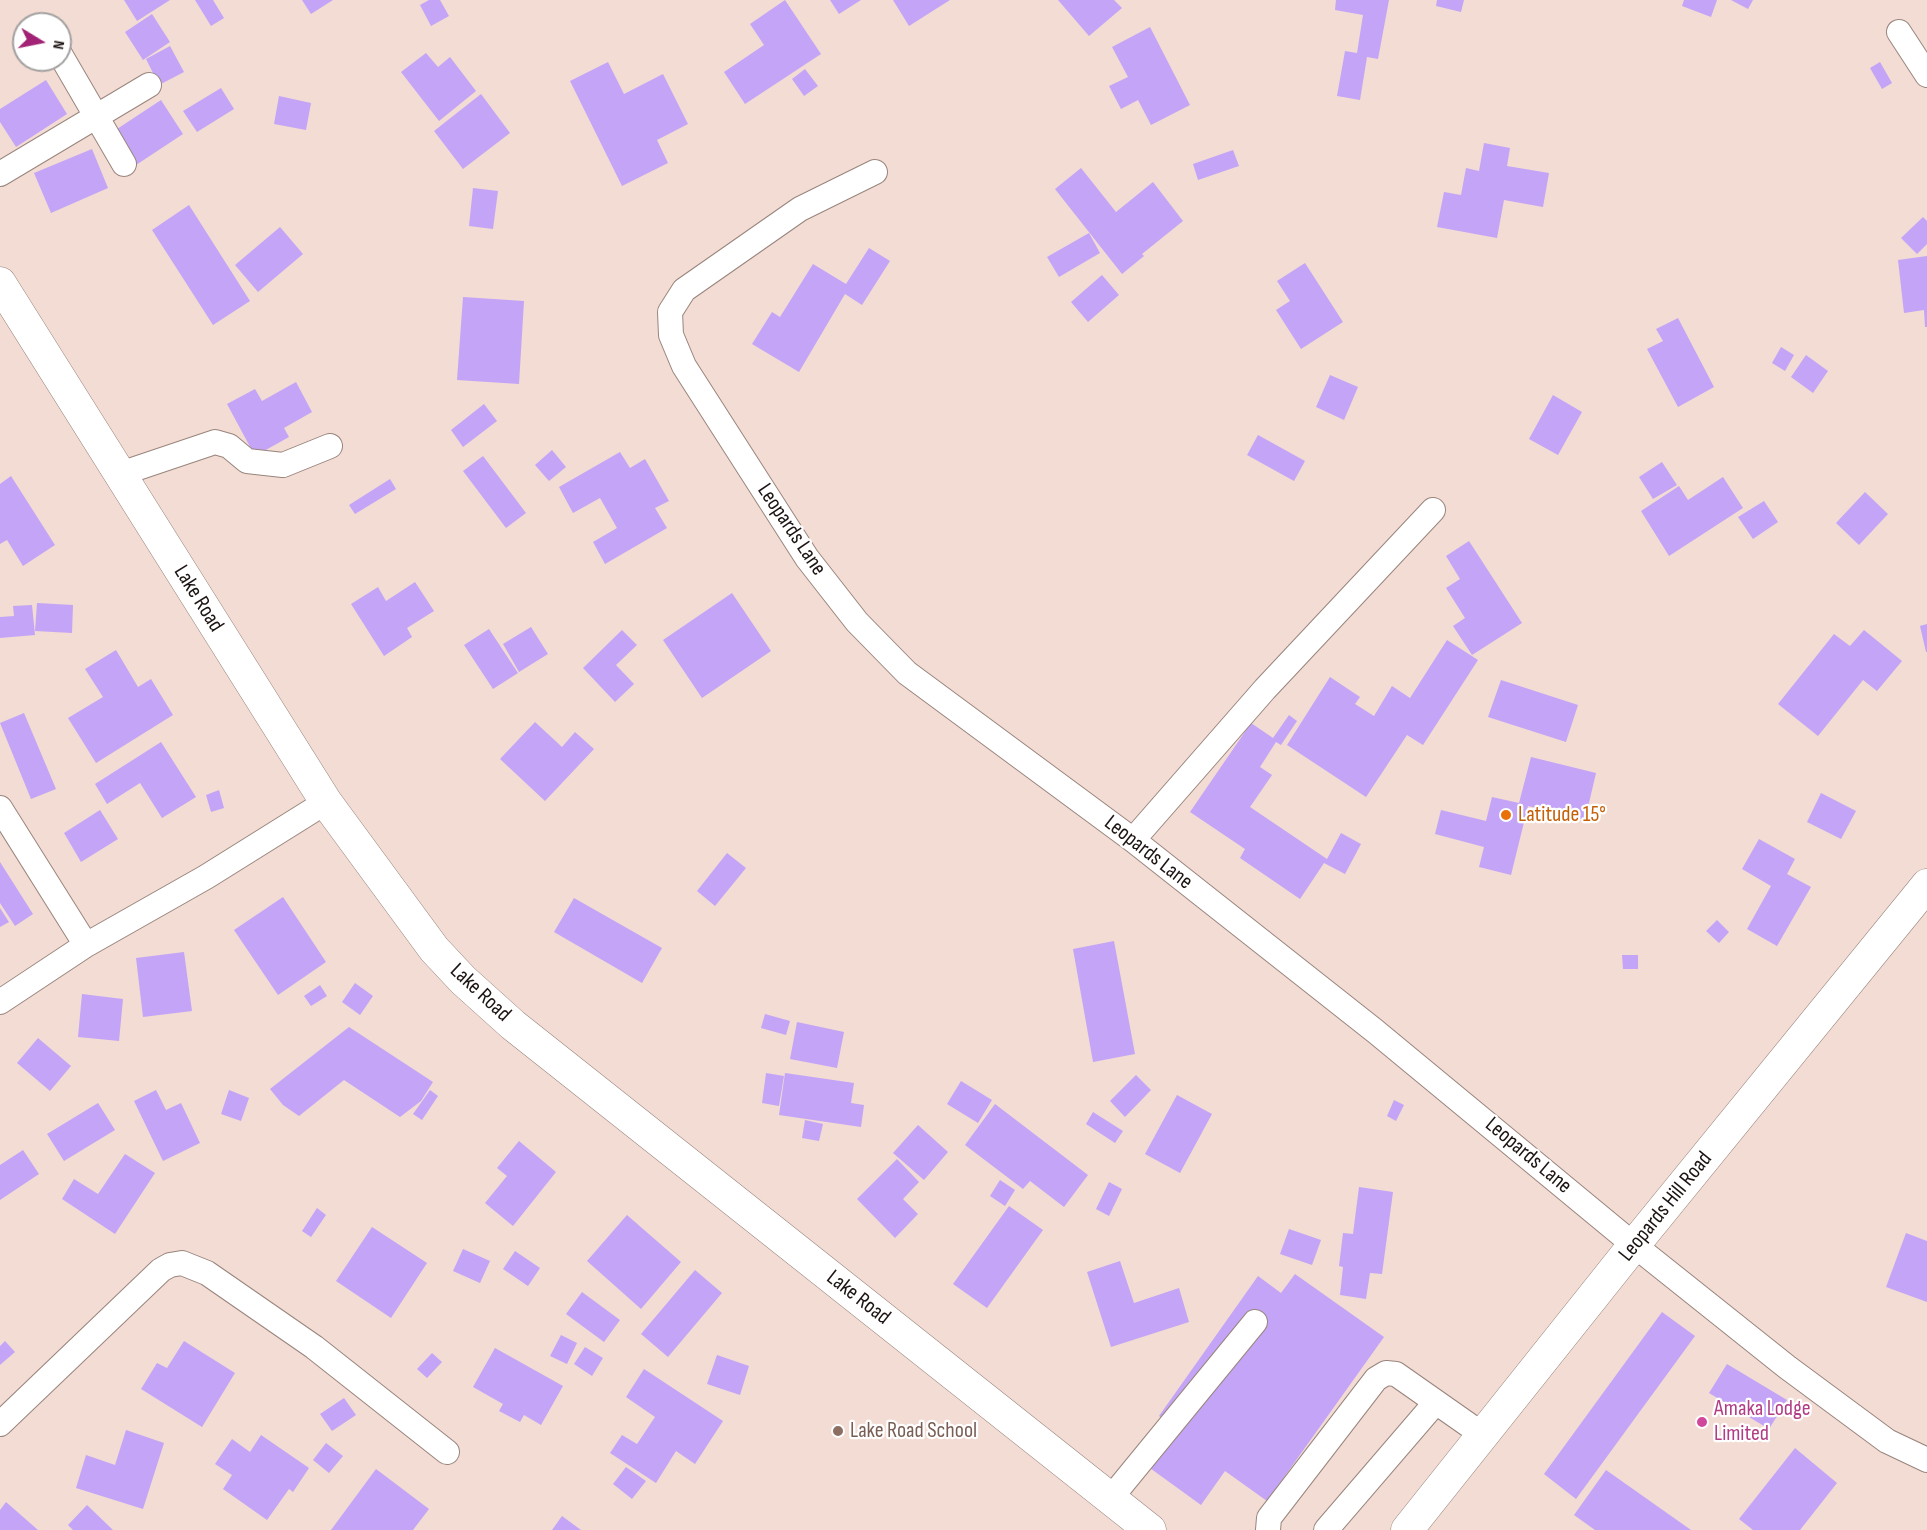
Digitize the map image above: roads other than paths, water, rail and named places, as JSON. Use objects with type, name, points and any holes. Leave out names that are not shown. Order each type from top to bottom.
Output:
[{"type":"main road","name":"Lake Road","points":[[0,283],[326,802],[434,949],[463,980],[513,1025],[1150,1530]]},
{"type":"main road","name":"Leopards Hill Road","points":[[1407,1530],[1634,1245],[1927,885]]},
{"type":"street","points":[[1899,32],[1927,75]]},
{"type":"street","points":[[71,72],[124,164]]},
{"type":"street","points":[[0,174],[149,85]]},
{"type":"street","name":"Leopards Lane","points":[[875,172],[800,210],[684,290],[670,312],[671,334],[684,366],[807,558],[857,622],[907,673],[1133,840],[1375,1031],[1634,1245],[1805,1381],[1887,1441],[1927,1460]]},
{"type":"street","points":[[120,474],[215,442],[229,446],[247,461],[283,465],[330,446]]},
{"type":"street","points":[[1133,840],[1264,689],[1433,510]]},
{"type":"street","points":[[0,1002],[86,945],[206,877],[326,802]]},
{"type":"street","points":[[0,808],[86,945]]},
{"type":"street","points":[[0,1424],[161,1270],[170,1265],[182,1263],[207,1273],[314,1347],[447,1452]]},
{"type":"street","points":[[1110,1499],[1255,1322]]},
{"type":"street","points":[[1268,1530],[1269,1518],[1376,1379],[1386,1373],[1396,1374],[1483,1435]]},
{"type":"street","points":[[1326,1530],[1436,1402]]},
{"type":"place","name":"Latitude 15°","points":[[1506,815]]},
{"type":"place","name":"Amaka Lodge Limited","points":[[1702,1422]]},
{"type":"place","name":"Lake Road School","points":[[838,1431]]}]
